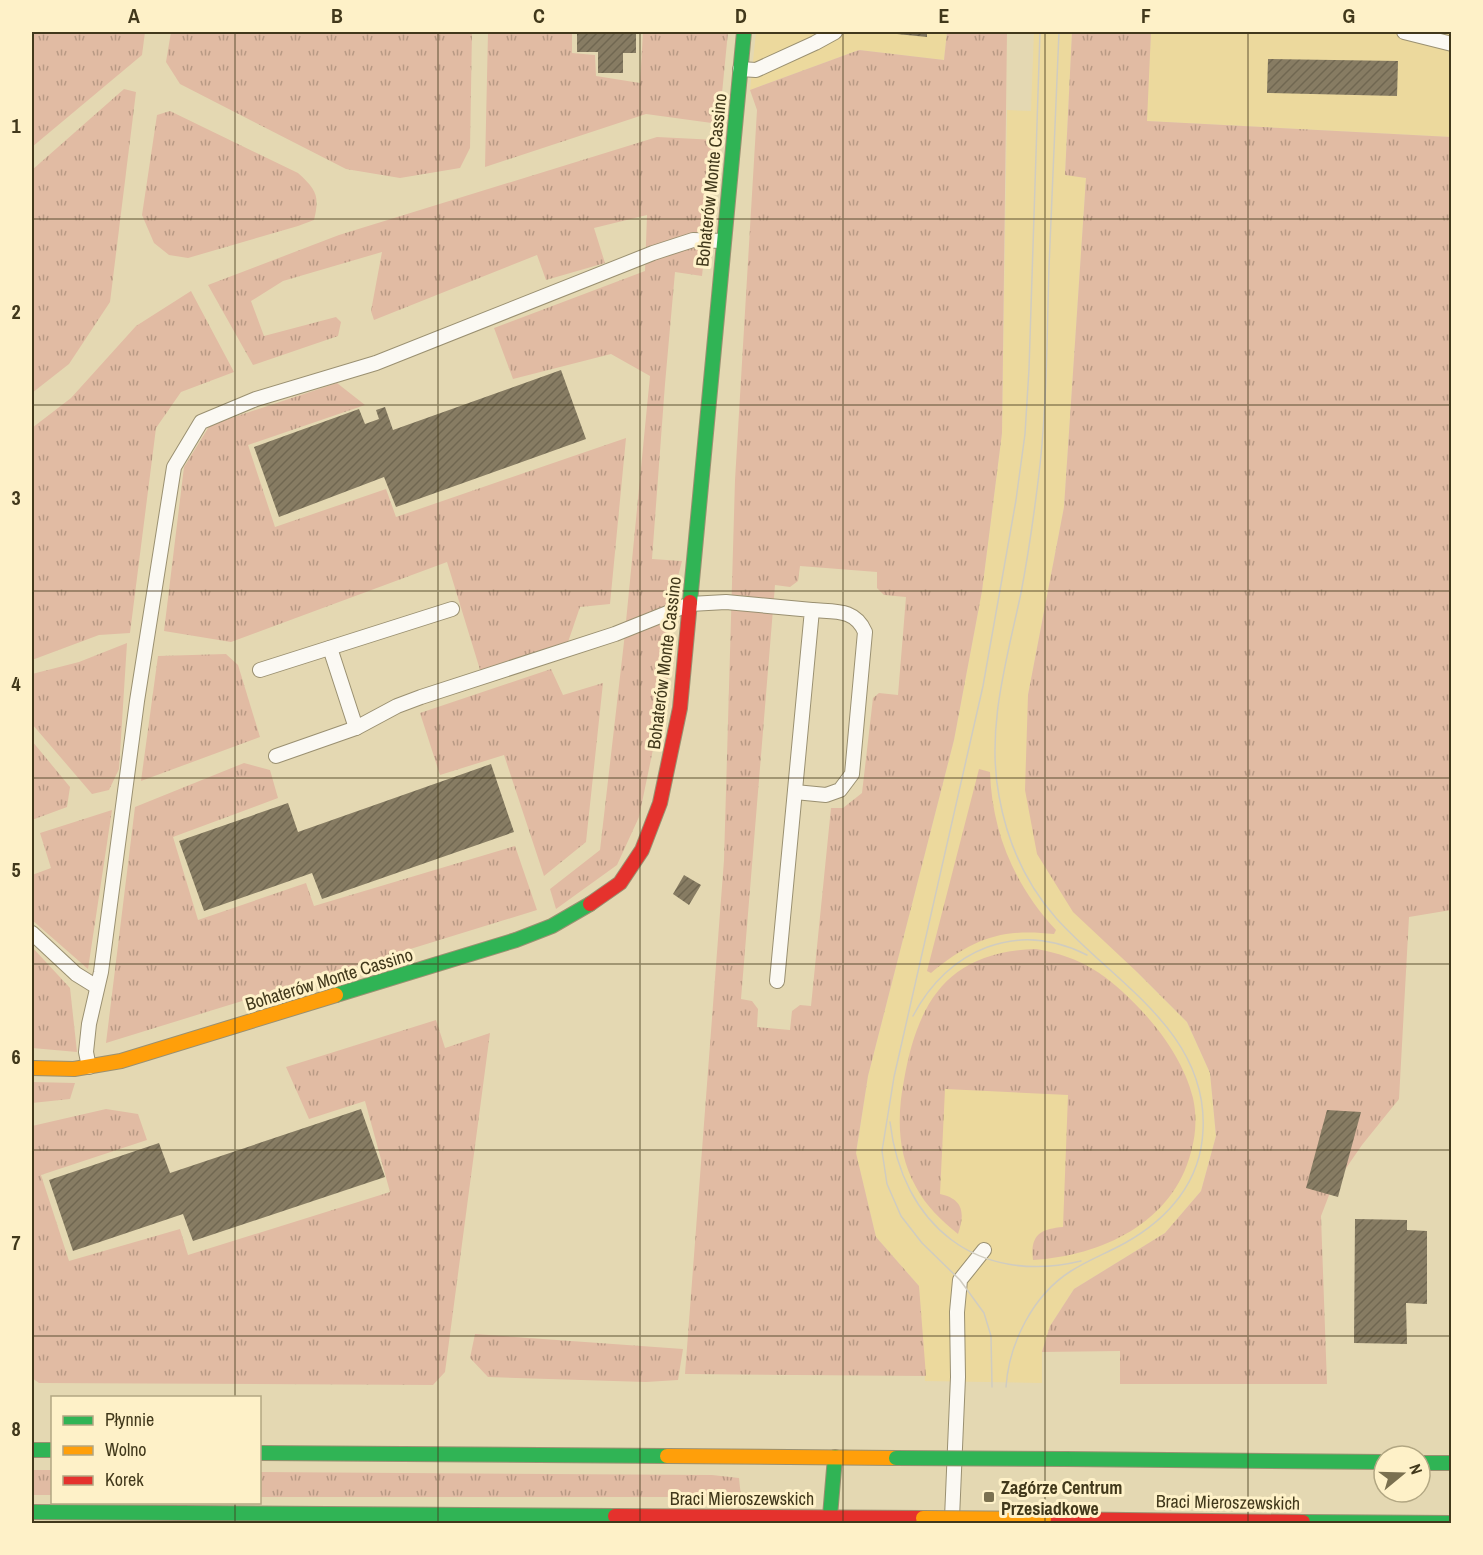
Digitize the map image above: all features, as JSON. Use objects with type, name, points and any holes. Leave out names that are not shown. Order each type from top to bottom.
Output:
[{"type":"main road","name":"Bohaterów Monte Cassino","points":[[32,1068],[74,1069],[121,1061],[516,940],[561,921],[620,883],[642,850],[660,803],[680,708],[744,32]]},
{"type":"main road","points":[[32,1450],[51,1450]]},
{"type":"main road","points":[[261,1453],[1372,1462]]},
{"type":"main road","points":[[830,1520],[835,1457]]},
{"type":"main road","points":[[1432,1463],[1452,1463]]},
{"type":"main road","name":"Braci Mieroszewskich","points":[[32,1512],[363,1519],[830,1520],[923,1518],[1452,1523]]},
{"type":"lane","points":[[740,69],[756,70],[835,32]]},
{"type":"lane","points":[[1404,32],[1452,44]]},
{"type":"lane","points":[[89,1067],[86,1052],[89,1024],[100,972],[136,701],[174,467],[201,422],[256,399],[376,363],[653,253],[693,240],[723,241]]},
{"type":"lane","points":[[276,756],[356,728],[413,700],[615,634],[690,604],[726,602],[850,614],[861,621],[865,632],[852,774],[840,789],[826,795],[795,792]]},
{"type":"lane","points":[[260,670],[452,609]]},
{"type":"lane","points":[[777,981],[812,610]]},
{"type":"lane","points":[[330,648],[356,728]]},
{"type":"lane","points":[[32,933],[76,974],[97,987]]},
{"type":"lane","points":[[952,1524],[958,1377],[957,1312],[960,1280],[984,1250]]},
{"type":"shaded area","points":[[756,32],[947,32],[944,60],[859,50],[750,90]]},
{"type":"shaded area","points":[[1034,32],[1072,32],[1065,174],[1086,178],[1064,507],[1028,695],[1137,972],[1187,1022],[1210,1073],[1216,1136],[1201,1191],[1165,1233],[1074,1289],[1050,1326],[1042,1352],[1042,1383],[925,1381],[919,1286],[876,1237],[856,1154],[868,1076],[954,740],[982,591],[1002,433],[1007,110],[1031,111]]},
{"type":"shaded area","points":[[1151,32],[1451,32],[1451,137],[1146,121]]},
{"type":"green space","points":[[32,32],[145,32],[142,55],[32,147]]},
{"type":"green space","points":[[171,32],[472,32],[470,148],[460,168],[400,178],[346,169],[180,84],[166,62]]},
{"type":"green space","points":[[488,32],[572,32],[572,53],[595,55],[596,76],[640,83],[643,32],[728,32],[719,124],[646,114],[485,167]]},
{"type":"green space","points":[[947,32],[1007,32],[1002,433],[982,591],[954,740],[868,1076],[856,1153],[876,1237],[919,1286],[926,1376],[685,1374],[724,860],[735,480],[757,110],[750,90],[859,50],[944,60]],"holes":[[[800,566],[877,572],[877,588],[884,595],[906,597],[898,695],[879,693],[873,698],[862,793],[843,808],[831,808],[811,1006],[800,1005],[792,1011],[790,1030],[757,1027],[758,1009],[752,1001],[741,999],[775,585],[790,587],[798,581]]]},
{"type":"green space","points":[[1072,32],[1151,32],[1147,121],[1451,137],[1451,910],[1409,917],[1399,1099],[1362,1145],[1331,1190],[1321,1216],[1327,1384],[1120,1384],[1120,1351],[1042,1352],[1050,1326],[1074,1289],[1165,1233],[1201,1191],[1216,1136],[1210,1073],[1187,1022],[1073,912],[1037,854],[1025,790],[1028,695],[1064,507],[1086,178],[1065,175]]},
{"type":"green space","points":[[124,89],[136,92],[110,302],[69,364],[32,393],[32,170]]},
{"type":"green space","points":[[170,111],[298,173],[315,194],[317,205],[314,220],[188,258],[169,255],[154,243],[142,215],[157,115]]},
{"type":"green space","points":[[657,137],[717,140],[702,276],[675,272],[652,559],[682,561],[672,599],[669,672],[639,817],[617,865],[556,909],[550,889],[600,850],[624,642],[650,376],[611,354],[513,379],[494,328],[645,271],[647,215],[594,228],[605,263],[546,280],[537,255],[374,320],[371,311],[382,252],[283,281],[251,301],[264,336],[336,317],[341,322],[338,336],[253,365],[208,285],[339,235]]},
{"type":"green space","points":[[191,291],[234,372],[181,392],[156,428],[130,633],[99,635],[32,660],[32,428],[71,398],[136,326]]},
{"type":"green space","points":[[337,383],[365,405],[248,445],[275,527],[386,489],[396,517],[626,438],[610,604],[580,607],[567,645],[481,673],[447,562],[231,642],[164,631],[184,467],[210,425]]},
{"type":"green space","points":[[127,643],[119,769],[109,790],[92,794],[32,724],[32,674],[79,662]]},
{"type":"green space","points":[[226,654],[238,665],[260,737],[141,781],[158,656]]},
{"type":"green space","points":[[551,669],[563,695],[603,683],[586,842],[544,876],[504,755],[440,775],[420,713]]},
{"type":"green space","points":[[32,741],[70,787],[67,807],[32,820]]},
{"type":"green space","points":[[244,763],[270,770],[278,798],[173,837],[198,920],[306,883],[314,906],[515,846],[537,910],[106,1043],[135,807]]},
{"type":"green space","points":[[979,769],[990,772],[995,816],[1008,857],[1029,895],[1056,930],[1054,934],[1018,933],[988,938],[960,952],[931,973],[927,971]]},
{"type":"green space","points":[[112,810],[88,969],[32,920],[32,875],[51,868],[40,833]]},
{"type":"green space","points":[[32,947],[70,988],[77,1052],[32,1048]]},
{"type":"green space","points":[[1036,949],[1067,957],[1093,969],[1117,986],[1157,1028],[1185,1074],[1193,1098],[1195,1132],[1193,1146],[1182,1177],[1168,1198],[1151,1216],[1131,1231],[1108,1243],[1059,1257],[1033,1260],[1033,1245],[1038,1235],[1048,1229],[1063,1227],[1068,1095],[945,1089],[940,1194],[954,1200],[961,1208],[962,1220],[958,1234],[924,1200],[910,1174],[902,1148],[900,1107],[910,1052],[918,1026],[929,1004],[943,986],[960,971],[981,959],[1006,952]]},
{"type":"green space","points":[[436,1020],[445,1048],[490,1033],[445,1372],[433,1385],[39,1383],[32,1378],[32,1126],[106,1109],[138,1114],[147,1140],[41,1175],[69,1261],[180,1229],[188,1255],[390,1192],[365,1101],[309,1119],[286,1067]]},
{"type":"green space","points":[[32,1082],[75,1083],[70,1099],[32,1103]]},
{"type":"green space","points":[[475,1334],[683,1349],[678,1380],[646,1382],[488,1377],[470,1358]]},
{"type":"green space","points":[[32,1470],[51,1470],[51,1495],[32,1495]]},
{"type":"green space","points":[[261,1472],[712,1475],[739,1478],[741,1497],[261,1497]]},
{"type":"building","points":[[577,32],[636,32],[636,53],[623,53],[623,73],[598,73],[598,52],[577,52]]},
{"type":"building","points":[[927,32],[927,37],[887,33]]},
{"type":"building","points":[[1268,59],[1398,61],[1397,96],[1267,93]]},
{"type":"building","points":[[561,370],[586,439],[396,507],[384,477],[279,517],[254,447],[359,409],[365,424],[379,419],[376,410],[385,407],[393,430]]},
{"type":"building","points":[[491,764],[514,832],[322,899],[312,873],[204,911],[179,841],[288,803],[298,832]]},
{"type":"building","points":[[684,875],[701,885],[689,905],[673,894]]},
{"type":"building","points":[[361,1109],[385,1177],[193,1241],[183,1214],[73,1251],[49,1180],[159,1143],[170,1173]]},
{"type":"building","points":[[1327,1110],[1361,1112],[1338,1197],[1306,1188]]},
{"type":"building","points":[[1355,1219],[1407,1220],[1407,1230],[1427,1231],[1427,1304],[1406,1303],[1407,1344],[1354,1343]]},
{"type":"tram line","points":[[992,1387],[991,1336],[984,1313],[960,1280],[922,1243],[901,1216],[887,1184],[882,1151],[894,1077],[983,686],[1016,500],[1025,434],[1029,369],[1040,32]]},
{"type":"tram line","points":[[1006,1387],[1008,1370],[1018,1337],[1025,1321],[1045,1293],[1071,1271],[1141,1233],[1168,1210],[1189,1182],[1201,1149],[1203,1130],[1200,1095],[1190,1064],[1174,1036],[1153,1011],[1079,941],[1045,905],[1019,861],[1007,829],[999,796],[995,745],[1000,694],[1027,561],[1042,441],[1059,32]]},
{"type":"tram line","points":[[913,1016],[945,973],[965,958],[987,947],[1010,941],[1035,940],[1061,945],[1087,955]]},
{"type":"tram line","points":[[890,1122],[897,1159],[910,1191],[928,1218],[951,1240],[978,1255],[1009,1264],[1043,1266],[1081,1261]]},
{"type":"traffic: fast","points":[[690,602],[744,32]]},
{"type":"traffic: fast","points":[[336,995],[516,940],[552,926],[590,904]]},
{"type":"traffic: fast","points":[[32,1450],[51,1450]]},
{"type":"traffic: fast","points":[[261,1453],[667,1456]]},
{"type":"traffic: fast","points":[[830,1516],[835,1457]]},
{"type":"traffic: fast","points":[[896,1458],[1065,1459]]},
{"type":"traffic: fast","points":[[1065,1459],[1372,1462]]},
{"type":"traffic: fast","points":[[1432,1463],[1452,1463]]},
{"type":"traffic: fast","points":[[32,1512],[615,1516]]},
{"type":"traffic: fast","points":[[1303,1522],[1452,1523]]},
{"type":"traffic: slow","points":[[32,1068],[74,1069],[121,1061],[336,995]]},
{"type":"traffic: slow","points":[[667,1456],[896,1458]]},
{"type":"traffic: slow","points":[[923,1518],[1044,1519]]},
{"type":"traffic: jam","points":[[590,904],[620,883],[642,850],[660,803],[680,708],[690,602]]},
{"type":"traffic: jam","points":[[615,1516],[923,1518]]},
{"type":"traffic: jam","points":[[1044,1519],[1303,1522]]},
{"type":"place","name":"Zagórze Centrum Przesiadkowe","points":[[989,1497]]}]
